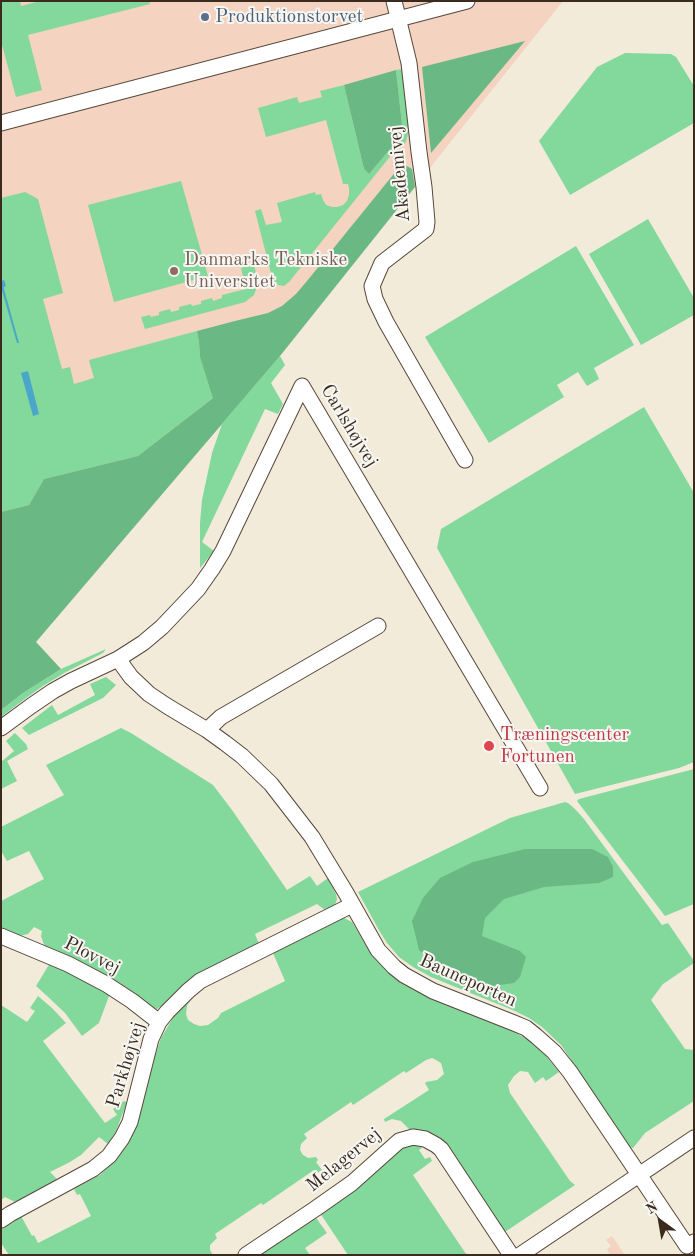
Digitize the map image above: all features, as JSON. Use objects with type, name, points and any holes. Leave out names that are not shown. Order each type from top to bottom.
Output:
[{"type":"street","name":"Akademivej","points":[[394,1],[409,63],[427,222],[426,229],[382,263],[372,286],[375,299],[386,322],[465,460]]},
{"type":"street","points":[[1,123],[467,1]]},
{"type":"street","name":"Carlshøjvej","points":[[1,728],[53,691],[118,659],[143,643],[162,627],[198,589],[223,551],[302,386],[540,788]]},
{"type":"street","points":[[207,730],[221,717],[378,626]]},
{"type":"street","name":"Bauneporten","points":[[118,659],[149,694],[207,730],[242,756],[271,784],[312,837],[378,950],[394,967],[404,975],[433,991],[526,1028],[546,1044],[570,1072],[687,1246],[694,1242]]},
{"type":"street","name":"Parkhøjvej","points":[[1,1220],[93,1169],[109,1156],[122,1138],[130,1122],[151,1039],[159,1022],[177,1002],[200,982],[352,905]]},
{"type":"street","name":"Plovvej","points":[[1,936],[68,964],[106,984],[159,1022]]},
{"type":"street","name":"Melagervej","points":[[246,1255],[352,1183],[399,1141],[413,1137],[425,1139],[436,1144],[441,1149],[511,1255]]},
{"type":"street","points":[[520,1255],[694,1138]]},
{"type":"shaded area","name":"Danmarks Tekniske Universitet","points":[[1,1],[563,1],[280,356],[36,642],[61,669],[23,693],[1,710]]},
{"type":"shaded area","points":[[612,1236],[625,1255],[610,1255],[607,1249],[611,1246],[606,1240]]},
{"type":"green space","points":[[1,1],[20,1],[21,6],[40,1],[149,1],[150,4],[28,35],[42,90],[16,97],[1,41]]},
{"type":"green space","points":[[525,41],[431,153],[422,67]]},
{"type":"green space","points":[[625,53],[671,54],[676,57],[694,86],[694,123],[570,195],[539,141],[597,67]]},
{"type":"green space","points":[[403,69],[409,131],[405,144],[392,154],[289,282],[284,286],[278,285],[273,281],[255,211],[261,209],[266,225],[282,222],[277,203],[315,192],[316,195],[321,194],[326,205],[337,207],[347,201],[349,188],[348,184],[343,184],[326,120],[266,137],[258,108],[297,97],[299,103],[322,97],[320,91],[344,85],[364,169],[369,174],[403,134],[396,70]]},
{"type":"green space","points":[[396,70],[403,134],[369,174],[364,169],[344,85]]},
{"type":"green space","points":[[404,166],[412,169],[415,187],[280,356],[36,642],[61,669],[23,693],[1,710],[1,512],[29,505],[44,479],[138,456],[213,398],[200,357],[197,331],[268,313],[282,306],[296,294],[397,170]]},
{"type":"green space","points":[[181,181],[208,276],[114,302],[88,205]]},
{"type":"green space","points":[[25,192],[38,199],[63,293],[43,299],[62,369],[70,367],[74,384],[94,378],[89,360],[197,331],[200,357],[214,397],[138,456],[44,479],[29,505],[1,512],[1,198]]},
{"type":"green space","points":[[648,219],[694,298],[694,315],[641,345],[589,254]]},
{"type":"green space","points":[[576,246],[634,345],[594,368],[599,379],[587,386],[578,372],[557,385],[564,397],[489,443],[425,337]]},
{"type":"green space","points":[[254,264],[258,284],[254,295],[245,302],[145,329],[141,317],[159,315],[159,312],[170,309],[171,312],[179,310],[179,307],[201,304],[201,301],[212,298],[213,301],[222,298],[222,295],[246,289],[241,268]]},
{"type":"green space","points":[[280,356],[285,365],[271,383],[283,404],[278,414],[265,409],[202,542],[214,551],[200,568],[202,500],[212,453],[222,424]]},
{"type":"green space","points":[[644,407],[694,493],[694,762],[679,768],[575,794],[437,548],[441,529]]},
{"type":"green space","points":[[106,649],[103,653],[43,686],[1,717],[1,710],[23,693],[61,669]]},
{"type":"green space","points":[[106,677],[116,685],[103,698],[29,735],[22,728],[52,705],[58,715],[95,695],[90,684]]},
{"type":"green space","points":[[121,728],[213,785],[287,890],[310,876],[317,886],[328,878],[337,899],[335,905],[331,908],[325,910],[317,904],[255,934],[259,944],[191,979],[157,1009],[153,1009],[45,947],[41,936],[42,931],[34,927],[28,934],[19,936],[1,930],[1,901],[44,879],[29,851],[7,861],[1,851],[1,827],[64,795],[46,765]]},
{"type":"green space","points":[[15,733],[26,744],[28,749],[7,761],[17,781],[1,789],[1,762],[14,751],[6,741]]},
{"type":"green space","points":[[694,769],[694,904],[665,916],[577,801]]},
{"type":"green space","points":[[565,802],[584,819],[662,925],[668,923],[694,961],[694,963],[663,984],[651,1000],[685,1049],[694,1050],[694,1101],[645,1133],[633,1148],[630,1147],[561,1045],[542,1027],[515,1011],[431,977],[399,957],[380,932],[358,892],[510,818]]},
{"type":"green space","points":[[525,849],[592,849],[608,857],[613,867],[613,877],[599,883],[544,887],[504,899],[485,918],[482,936],[520,951],[526,957],[520,977],[514,983],[492,986],[441,971],[419,950],[412,921],[423,898],[440,878],[473,862]]},
{"type":"green space","points":[[344,918],[352,922],[368,949],[392,976],[413,989],[517,1033],[546,1056],[559,1072],[546,1081],[543,1077],[535,1083],[528,1072],[520,1071],[508,1085],[510,1093],[570,1181],[575,1185],[505,1232],[427,1133],[410,1130],[401,1121],[392,1119],[385,1122],[384,1119],[429,1090],[426,1082],[437,1080],[444,1074],[441,1063],[432,1058],[406,1073],[404,1071],[353,1105],[351,1102],[304,1134],[307,1138],[301,1144],[300,1150],[308,1158],[316,1157],[318,1160],[316,1162],[322,1170],[317,1173],[314,1170],[263,1205],[261,1203],[215,1234],[217,1238],[210,1245],[213,1255],[9,1255],[1,1243],[1,1229],[21,1216],[38,1243],[91,1216],[80,1194],[77,1195],[74,1189],[100,1175],[127,1145],[137,1123],[149,1074],[161,1038],[174,1016],[189,999],[186,1014],[188,1020],[200,1026],[208,1025],[218,1018],[221,1013],[285,981],[273,953]]},
{"type":"green space","points":[[50,963],[109,994],[99,1023],[82,1036],[65,1013],[36,986]]},
{"type":"green space","points":[[38,996],[66,1023],[43,1041],[105,1123],[117,1115],[113,1109],[124,1101],[127,1102],[116,1131],[108,1144],[99,1137],[81,1155],[50,1172],[58,1180],[15,1202],[5,1197],[1,1200],[1,1005],[27,1022],[35,1011],[30,1008]]},
{"type":"green space","points":[[420,1144],[422,1148],[419,1150],[425,1159],[430,1157],[432,1161],[413,1175],[467,1254],[348,1255],[320,1213],[401,1148]]},
{"type":"green space","points":[[314,1215],[327,1233],[305,1248],[310,1255],[257,1255]]},
{"type":"water","points":[[4,280],[6,286],[4,289],[19,343],[17,343],[1,287],[1,281]]},
{"type":"water","points":[[28,371],[39,414],[33,416],[21,373]]},
{"type":"place","name":"Produktionstorvet","points":[[205,17]]},
{"type":"place","name":"Danmarks Tekniske Universitet","points":[[174,271]]},
{"type":"place","name":"Træningscenter Fortunen","points":[[489,746]]}]
